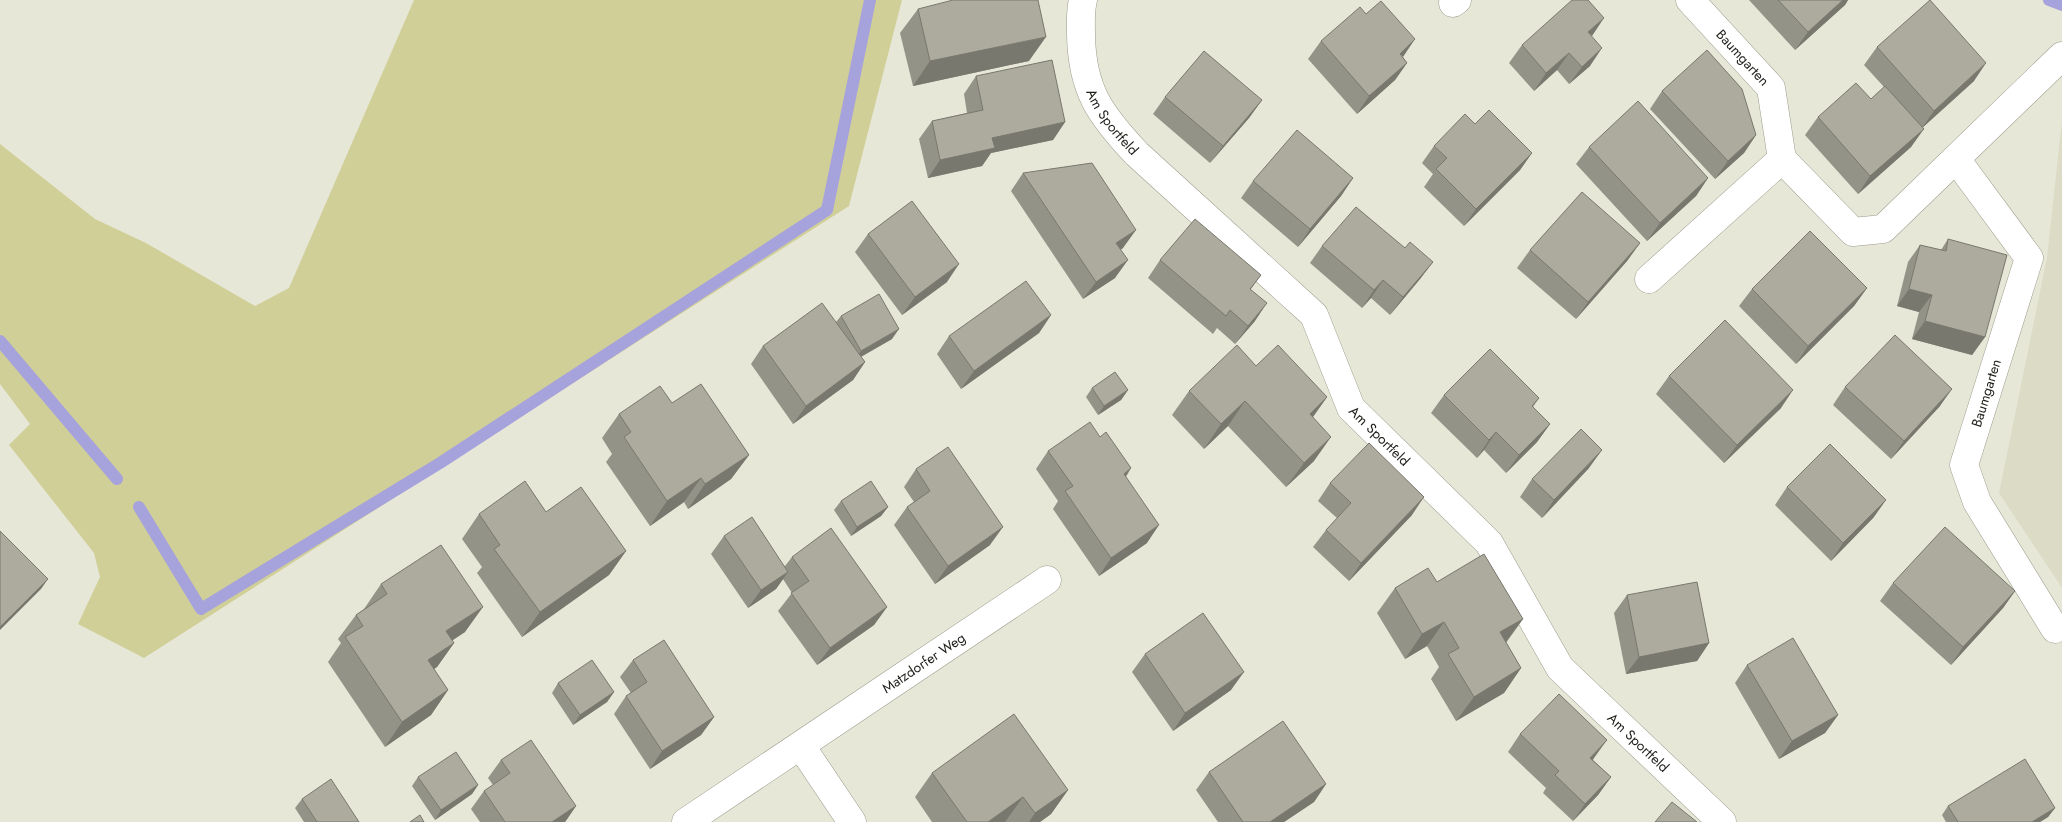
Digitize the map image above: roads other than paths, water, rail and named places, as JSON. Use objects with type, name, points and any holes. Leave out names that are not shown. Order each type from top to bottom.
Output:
[{"type":"street","name":"Am Sportfeld","points":[[1083,0],[1080,9],[1082,55],[1091,94],[1110,126],[1137,154],[1314,315],[1351,408],[1489,543],[1560,668],[1722,822]]},
{"type":"street","name":"Baumgarten","points":[[1690,0],[1771,88],[1782,160]]},
{"type":"street","points":[[1649,279],[1782,160],[1853,232],[1883,229],[2062,56]]},
{"type":"street","name":"Baumgarten","points":[[1956,159],[2029,258],[1964,465],[1977,502],[2055,629]]},
{"type":"street","name":"Matzdorfer Weg","points":[[686,822],[1047,580]]},
{"type":"street","points":[[801,746],[852,822]]},
{"type":"waterway","points":[[139,507],[201,609],[440,463],[827,210],[870,0]]},
{"type":"waterway","points":[[2049,0],[2062,5]]},
{"type":"waterway","points":[[0,341],[117,479]]}]
